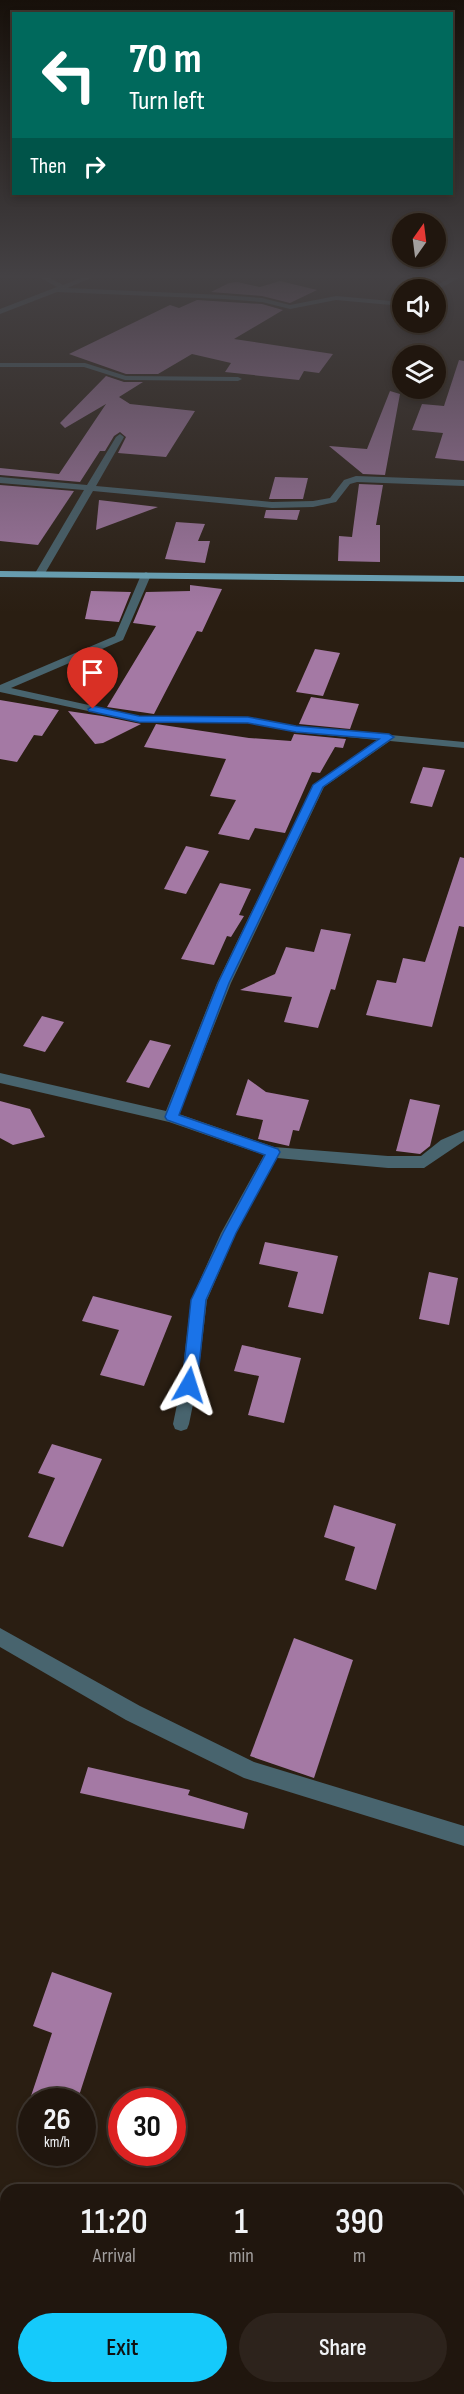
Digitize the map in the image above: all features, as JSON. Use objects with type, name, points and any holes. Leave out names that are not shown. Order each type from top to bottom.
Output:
[{"type":"main road","points":[[0,574],[464,579]]},
{"type":"street","points":[[39,575],[87,489],[120,437]]},
{"type":"street","points":[[0,480],[282,505],[333,500],[347,482],[356,479],[464,483]]},
{"type":"street","points":[[0,689],[119,638],[146,575]]},
{"type":"street","points":[[0,689],[139,719],[248,720],[296,729],[464,745]]},
{"type":"street","points":[[171,1117],[224,983],[319,785],[389,737]]},
{"type":"street","points":[[0,1078],[171,1117],[273,1152],[388,1162],[424,1162],[446,1144],[464,1135]]},
{"type":"street","points":[[182,1424],[199,1300],[230,1233],[273,1152]]},
{"type":"street","points":[[0,1637],[133,1713],[251,1771],[464,1836]]},
{"type":"building","points":[[93,390],[131,390],[119,397],[130,404],[195,411],[166,457],[118,453],[126,437],[120,432],[114,436],[105,451],[100,451],[80,482],[0,475],[0,468],[59,474],[106,404],[65,428],[60,423]]},
{"type":"building","points":[[449,390],[464,390],[464,461],[435,458],[443,433],[412,430],[422,404],[444,406]]},
{"type":"building","points":[[390,391],[392,392],[392,399],[399,399],[385,475],[363,474],[329,446],[367,449]]},
{"type":"building","points":[[275,477],[308,478],[303,499],[269,499]]},
{"type":"building","points":[[359,484],[383,485],[376,525],[380,525],[380,562],[338,561],[339,536],[352,537]]},
{"type":"building","points":[[0,485],[74,491],[38,545],[0,541]]},
{"type":"building","points":[[99,500],[158,507],[96,530]]},
{"type":"building","points":[[266,510],[300,510],[297,520],[264,518]]},
{"type":"building","points":[[176,522],[205,524],[198,541],[210,541],[205,563],[165,559]]},
{"type":"building","points":[[190,585],[222,589],[202,632],[197,631],[154,714],[107,707],[156,626],[133,623],[146,592],[190,591]]},
{"type":"building","points":[[91,591],[131,592],[119,622],[85,619]]},
{"type":"building","points":[[315,649],[340,653],[323,696],[296,692]]},
{"type":"building","points":[[311,697],[359,704],[350,729],[299,724]]},
{"type":"building","points":[[0,700],[59,710],[42,736],[34,735],[17,762],[0,759]]},
{"type":"building","points":[[68,711],[141,724],[103,743],[95,744]]},
{"type":"building","points":[[156,724],[249,738],[291,741],[294,734],[346,739],[343,748],[335,747],[320,773],[312,772],[285,833],[255,828],[249,840],[218,834],[236,800],[210,796],[226,759],[144,747]]},
{"type":"building","points":[[423,767],[445,770],[432,807],[410,803]]},
{"type":"building","points":[[186,846],[209,851],[186,894],[164,889]]},
{"type":"building","points":[[460,857],[464,858],[464,927],[459,926],[432,1027],[366,1015],[377,980],[396,983],[403,958],[425,962]]},
{"type":"building","points":[[220,883],[251,889],[239,915],[244,916],[231,937],[227,936],[214,965],[181,959]]},
{"type":"building","points":[[321,929],[351,934],[335,990],[331,989],[318,1028],[284,1022],[292,997],[240,990],[275,974],[286,947],[314,952]]},
{"type":"building","points":[[42,1016],[64,1022],[45,1052],[23,1046]]},
{"type":"building","points":[[150,1040],[171,1045],[149,1088],[126,1082]]},
{"type":"building","points":[[248,1079],[266,1092],[309,1100],[299,1131],[293,1130],[289,1146],[258,1139],[263,1120],[236,1115]]},
{"type":"building","points":[[410,1099],[440,1105],[430,1146],[420,1154],[396,1151]]},
{"type":"building","points":[[0,1101],[30,1109],[45,1137],[13,1145],[0,1138]]},
{"type":"building","points":[[265,1242],[338,1256],[323,1314],[288,1307],[298,1272],[259,1264]]},
{"type":"building","points":[[429,1272],[458,1278],[449,1325],[419,1319]]},
{"type":"building","points":[[93,1296],[172,1316],[144,1386],[100,1375],[119,1330],[82,1321]]},
{"type":"building","points":[[242,1345],[301,1358],[284,1423],[248,1415],[259,1376],[234,1371]]},
{"type":"building","points":[[52,1444],[102,1459],[63,1547],[28,1537],[55,1478],[38,1473]]},
{"type":"building","points":[[334,1505],[396,1524],[376,1590],[345,1580],[355,1547],[324,1537]]},
{"type":"building","points":[[294,1638],[353,1660],[314,1778],[250,1756]]},
{"type":"building","points":[[88,1767],[190,1790],[188,1795],[248,1813],[244,1829],[80,1793]]},
{"type":"building","points":[[52,1972],[112,1993],[81,2088],[34,2088],[52,2033],[33,2026]]},
{"type":"route","points":[[93,709],[139,719],[248,720],[296,729],[389,737],[319,785],[224,983],[171,1117],[273,1152],[230,1233],[199,1300],[189,1385]]}]
